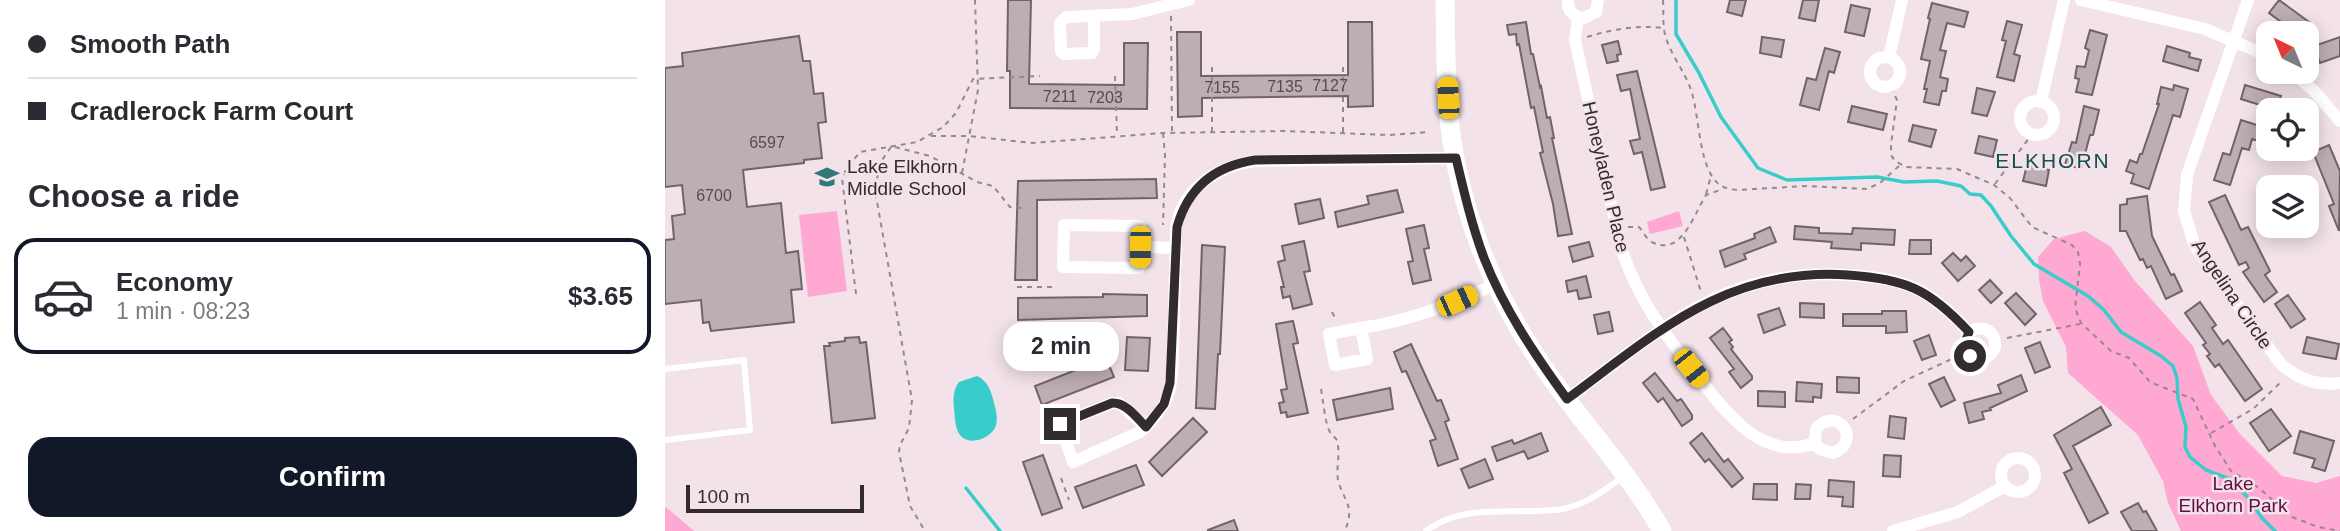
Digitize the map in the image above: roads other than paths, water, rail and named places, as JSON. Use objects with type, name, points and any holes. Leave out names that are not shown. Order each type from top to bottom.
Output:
[{"type":"street","points":[[1094,16],[1132,14],[1189,0]]},
{"type":"street","points":[[1445,0],[1448,98],[1456,158],[1471,219],[1496,284],[1532,350],[1626,475],[1662,531]]},
{"type":"street","points":[[1568,0],[1568,8],[1578,17],[1590,16],[1596,12],[1598,0]]},
{"type":"street","points":[[1889,57],[1902,0]]},
{"type":"street","points":[[2041,102],[2064,0]]},
{"type":"street","points":[[2081,0],[2206,29],[2256,50]]},
{"type":"street","name":"Angelina Circle","points":[[2248,0],[2187,175],[2185,211],[2194,244],[2269,351],[2290,373],[2322,384],[2340,383]]},
{"type":"street","name":"Honeyladen Place","points":[[1578,17],[1576,40],[1616,228],[1635,286],[1660,329],[1744,430],[1780,447],[1804,447],[1815,443]]},
{"type":"street","points":[[1889,57],[1897,62],[1901,74],[1897,83],[1891,87],[1877,86],[1870,73],[1875,60],[1889,57]]},
{"type":"street","points":[[2308,84],[2335,105],[2340,121]]},
{"type":"street","points":[[2041,102],[2052,110],[2053,126],[2044,134],[2032,134],[2023,127],[2022,112],[2029,104],[2041,102]]},
{"type":"street","points":[[1146,427],[1119,403],[1112,403],[1060,424],[1073,462],[1131,437],[1146,427],[1164,404],[1170,383],[1170,248],[1187,202],[1203,182],[1232,165],[1255,160],[1456,158]]},
{"type":"street","points":[[1064,225],[1140,226],[1140,247],[1139,268],[1063,267],[1064,225]]},
{"type":"street","points":[[1140,247],[1170,248]]},
{"type":"street","points":[[1567,399],[1660,329],[1704,303],[1738,288],[1776,278],[1821,274],[1893,280],[1924,292],[1952,313],[1969,332]]},
{"type":"street","points":[[1361,328],[1393,323],[1437,310],[1496,284]]},
{"type":"street","points":[[1974,329],[1989,331],[1996,341],[1994,352],[1989,357],[1975,359],[1966,352],[1965,338],[1969,332],[1974,329]]},
{"type":"street","points":[[1834,420],[1844,426],[1847,437],[1839,451],[1826,453],[1815,443],[1816,429],[1823,422],[1834,420]]},
{"type":"street","points":[[1893,531],[1958,512],[2005,486]]},
{"type":"lane","points":[[665,369],[744,360],[751,430],[665,440]]},
{"type":"lane","points":[[1426,531],[1460,515],[1564,509],[1598,496],[1626,475]]},
{"type":"water","points":[[977,376],[990,391],[997,422],[990,434],[975,441],[964,439],[957,430],[954,395],[959,382]]},
{"type":"waterway","points":[[1676,0],[1676,34],[1721,117],[1758,168],[1787,180],[1877,177],[1904,182],[1937,181],[1961,186],[1970,194],[1981,195],[2034,264],[2088,296],[2104,310],[2121,332],[2173,366],[2186,427],[2185,447],[2190,457],[2206,470],[2232,480],[2275,531]]},
{"type":"waterway","points":[[966,488],[1000,531]]},
{"type":"place","name":"Lake Elkhorn Middle School","points":[[827,177]]},
{"type":"district","name":"ELKHORN","points":[[2053,160]]},
{"type":"park label","name":"Lake Elkhorn Park","points":[[2233,494]]}]
